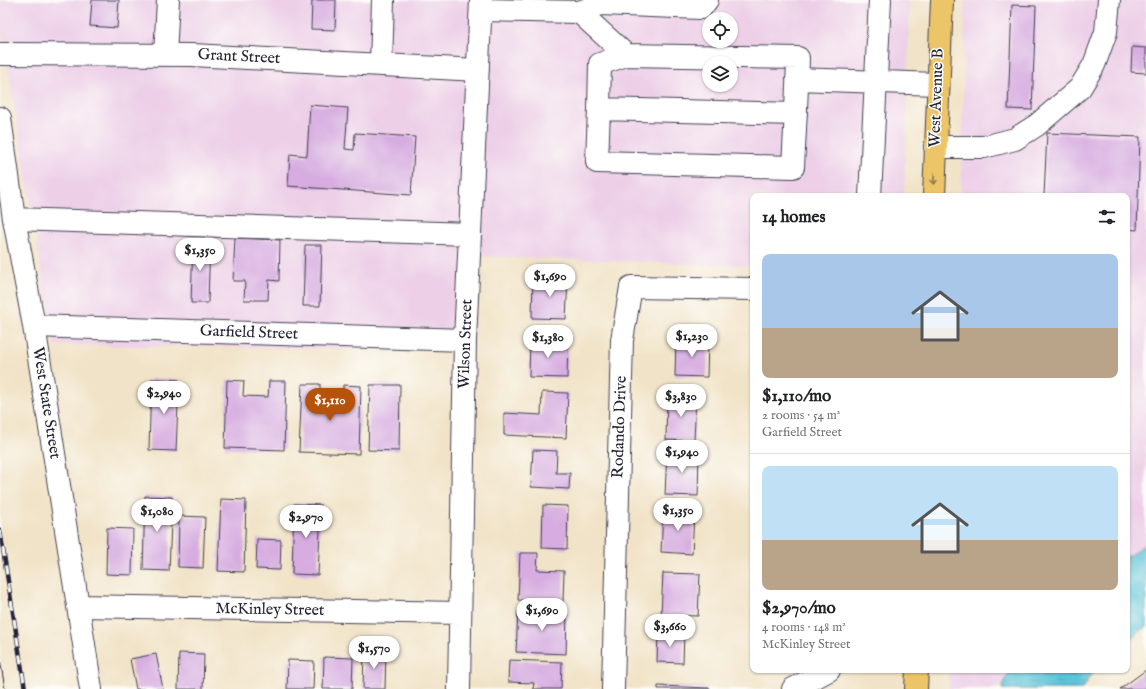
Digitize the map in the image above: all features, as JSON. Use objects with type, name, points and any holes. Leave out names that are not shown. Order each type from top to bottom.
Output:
[{"type":"main road","name":"West Avenue B","points":[[934,193],[937,84],[942,0]]},
{"type":"main road","points":[[916,689],[917,673]]},
{"type":"street","points":[[165,55],[168,0]]},
{"type":"street","points":[[381,65],[383,0]]},
{"type":"street","points":[[579,12],[601,2],[701,8],[707,0]]},
{"type":"street","points":[[870,193],[880,0]]},
{"type":"street","points":[[935,147],[984,147],[1016,139],[1037,124],[1080,88],[1094,65],[1106,32],[1109,0]]},
{"type":"street","points":[[481,5],[544,6],[579,12],[626,55]]},
{"type":"street","name":"Wilson Street","points":[[459,689],[465,340],[481,5]]},
{"type":"street","name":"Grant Street","points":[[0,54],[165,55],[478,70]]},
{"type":"street","points":[[626,55],[798,58],[793,167],[597,162],[600,64],[626,55]]},
{"type":"street","points":[[797,79],[937,84]]},
{"type":"street","points":[[599,109],[796,114]]},
{"type":"street","name":"West State Street","points":[[0,118],[14,219],[34,326],[92,689]]},
{"type":"street","points":[[14,219],[470,234]]},
{"type":"street","name":"Rodando Drive","points":[[613,689],[622,340],[631,287],[750,289]]},
{"type":"street","name":"Garfield Street","points":[[34,326],[465,340]]},
{"type":"street","name":"McKinley Street","points":[[79,606],[460,613]]},
{"type":"street","points":[[793,689],[823,673]]},
{"type":"shaded area","points":[[0,0],[910,0],[904,193],[750,193],[750,266],[479,256],[473,350],[54,345],[0,20]]},
{"type":"shaded area","points":[[965,0],[1146,0],[1146,544],[1130,555],[1130,193],[961,193]]},
{"type":"shaded area","points":[[949,673],[1010,673],[997,689],[949,689]]},
{"type":"water","points":[[1146,544],[1146,627],[1130,639],[1130,555]]},
{"type":"water","points":[[1010,673],[1093,673],[1082,689],[1002,689],[1005,679]]},
{"type":"building","points":[[92,0],[119,0],[117,28],[90,26]]},
{"type":"building","points":[[312,0],[336,0],[335,30],[311,29]]},
{"type":"building","points":[[1012,5],[1036,6],[1032,110],[1008,109]]},
{"type":"building","points":[[1132,47],[1146,48],[1146,73],[1131,72]]},
{"type":"building","points":[[310,105],[348,108],[345,149],[354,150],[355,133],[415,137],[411,195],[288,186],[290,154],[307,156]]},
{"type":"building","points":[[1047,133],[1140,137],[1137,230],[1130,229],[1130,193],[1044,193]]},
{"type":"building","points":[[235,238],[280,240],[279,281],[269,280],[268,300],[244,300],[245,281],[233,281]]},
{"type":"building","points":[[193,241],[210,241],[208,303],[191,303]]},
{"type":"building","points":[[305,245],[322,245],[320,306],[303,306]]},
{"type":"building","points":[[533,278],[568,279],[566,319],[532,318]]},
{"type":"building","points":[[530,340],[568,341],[567,378],[529,377]]},
{"type":"building","points":[[676,340],[708,341],[707,377],[675,376]]},
{"type":"building","points":[[151,379],[179,380],[176,451],[149,450]]},
{"type":"building","points":[[227,380],[244,381],[243,396],[268,397],[269,381],[286,381],[284,450],[225,448]]},
{"type":"building","points":[[302,384],[320,384],[320,400],[332,401],[343,401],[343,385],[361,386],[359,454],[299,452]]},
{"type":"building","points":[[370,385],[400,385],[399,451],[368,450]]},
{"type":"building","points":[[542,392],[568,393],[566,438],[504,435],[504,413],[541,415]]},
{"type":"building","points":[[667,395],[696,396],[694,441],[666,440]]},
{"type":"building","points":[[533,450],[557,451],[556,473],[570,473],[569,489],[531,487]]},
{"type":"building","points":[[667,451],[699,452],[698,496],[665,495]]},
{"type":"building","points":[[145,496],[172,497],[169,571],[143,570]]},
{"type":"building","points":[[221,499],[246,500],[244,572],[218,571]]},
{"type":"building","points":[[294,504],[321,505],[318,575],[292,574]]},
{"type":"building","points":[[543,505],[568,506],[567,549],[542,548]]},
{"type":"building","points":[[663,511],[694,513],[692,554],[661,552]]},
{"type":"building","points":[[179,516],[205,517],[203,568],[178,567]]},
{"type":"building","points":[[107,528],[133,529],[132,575],[106,574]]},
{"type":"building","points":[[257,539],[281,540],[280,570],[256,569]]},
{"type":"building","points":[[520,553],[538,553],[537,570],[564,571],[563,602],[518,600]]},
{"type":"building","points":[[663,573],[700,574],[698,616],[661,615]]},
{"type":"building","points":[[518,611],[567,612],[566,654],[516,652]]},
{"type":"building","points":[[658,632],[684,633],[683,663],[657,662]]},
{"type":"building","points":[[364,650],[386,651],[385,689],[363,689]]},
{"type":"building","points":[[179,653],[204,654],[203,689],[178,689]]},
{"type":"building","points":[[156,654],[163,689],[136,689],[130,659]]},
{"type":"building","points":[[324,657],[353,658],[352,689],[323,689]]},
{"type":"building","points":[[288,660],[314,661],[313,689],[287,689]]},
{"type":"building","points":[[509,660],[562,662],[561,689],[533,689],[534,683],[508,682]]},
{"type":"building","points":[[1146,670],[1146,689],[1120,689]]},
{"type":"building","points":[[658,686],[710,688],[710,689],[658,689]]},
{"type":"tram line","points":[[0,659],[5,689]]},
{"type":"railway","points":[[0,530],[25,689]]}]
